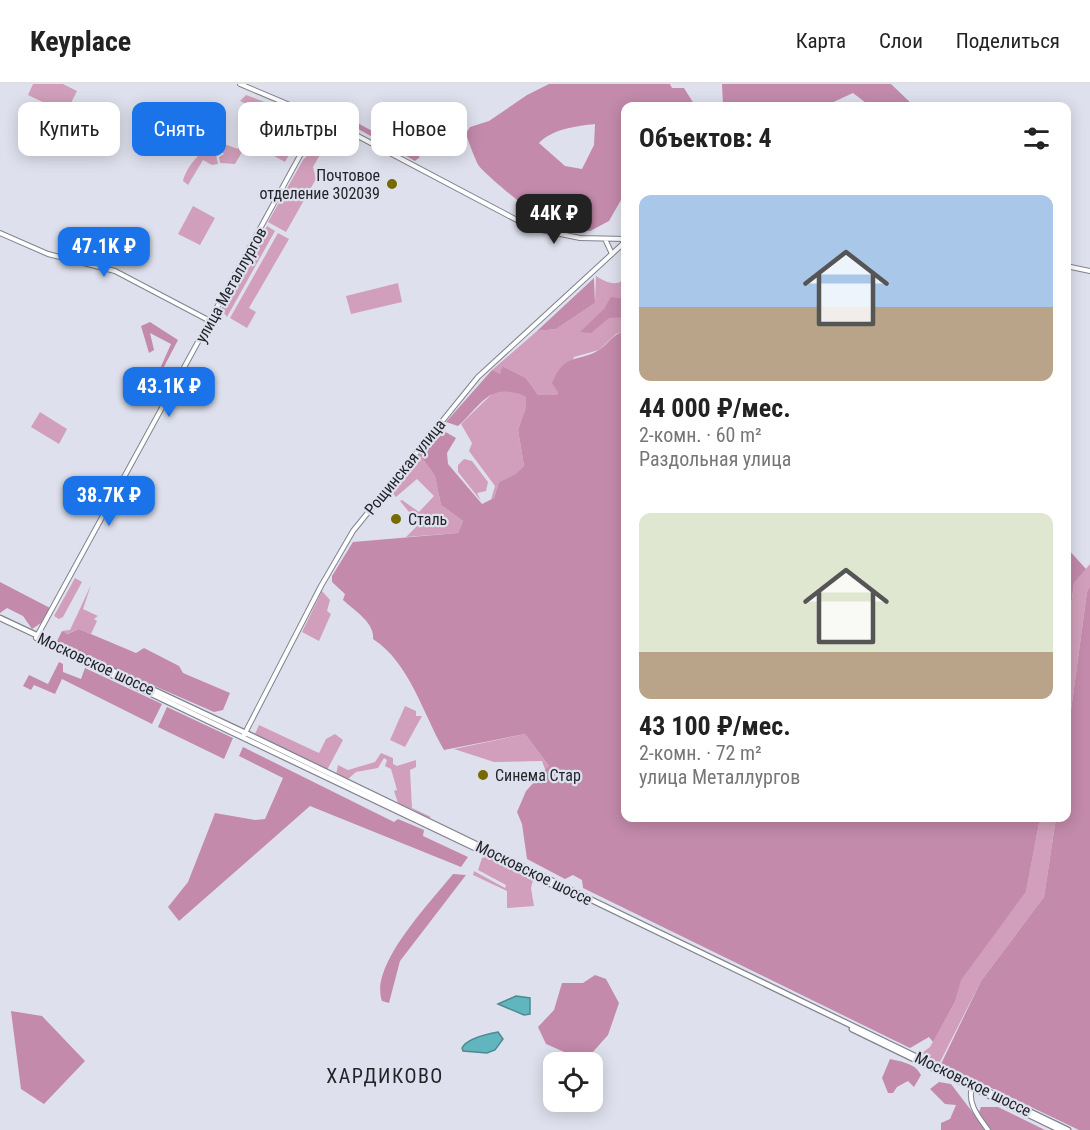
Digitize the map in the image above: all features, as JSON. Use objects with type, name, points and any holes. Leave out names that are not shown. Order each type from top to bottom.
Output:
[{"type":"main road","points":[[240,84],[281,102]]},
{"type":"main road","points":[[359,137],[532,228],[579,238],[621,240]]},
{"type":"main road","name":"улица Металлургов","points":[[36,637],[300,156]]},
{"type":"main road","points":[[0,233],[48,254],[115,271],[210,321]]},
{"type":"main road","points":[[605,238],[612,254]]},
{"type":"main road","name":"Рощинская улица","points":[[244,735],[321,586],[353,531],[478,377],[621,245]]},
{"type":"main road","points":[[1071,267],[1090,271]]},
{"type":"main road","name":"Московское шоссе","points":[[0,620],[1068,1130]]},
{"type":"main road","points":[[973,1085],[972,1103],[988,1130]]},
{"type":"main road","name":"Московское шоссе","points":[[973,1085],[1060,1130]]},
{"type":"shaded area","points":[[33,84],[63,84],[77,91],[72,102],[43,102],[28,95]]},
{"type":"shaded area","points":[[549,84],[670,84],[672,88],[684,88],[693,102],[621,102],[621,200],[609,221],[590,231],[554,228],[546,218],[529,209],[495,182],[476,160],[467,136],[470,127],[489,121],[527,95]],"holes":[[[595,124],[594,145],[582,169],[565,166],[539,143],[558,131]]]},
{"type":"shaded area","points":[[722,84],[891,84],[910,102],[865,102],[853,93],[834,102],[723,102]]},
{"type":"shaded area","points":[[246,95],[265,102],[242,102],[240,101]]},
{"type":"shaded area","points":[[359,124],[371,130],[371,136],[359,129]]},
{"type":"shaded area","points":[[226,145],[238,149],[240,156],[235,164],[220,163],[219,157],[226,156]]},
{"type":"shaded area","points":[[198,156],[216,156],[218,164],[212,165],[203,160],[188,185],[183,181],[191,164]]},
{"type":"shaded area","points":[[274,156],[288,156],[285,162]]},
{"type":"shaded area","points":[[307,156],[319,156],[313,167],[316,179],[286,232],[268,222]]},
{"type":"shaded area","points":[[406,156],[420,157],[415,161]]},
{"type":"shaded area","points":[[193,206],[215,218],[200,245],[178,234]]},
{"type":"shaded area","points":[[267,226],[275,231],[227,317],[221,309]]},
{"type":"shaded area","points":[[278,233],[289,239],[249,308],[256,312],[247,328],[230,318]]},
{"type":"shaded area","points":[[596,276],[607,282],[621,281],[621,332],[616,334],[599,350],[574,357],[557,395],[538,395],[526,378],[502,366],[500,375],[492,370],[537,331],[556,329],[595,303]]},
{"type":"shaded area","points":[[594,278],[595,303],[556,329],[537,331]]},
{"type":"shaded area","points":[[398,283],[402,302],[351,314],[346,296]]},
{"type":"shaded area","points":[[611,297],[621,298],[621,317],[609,318],[591,333],[580,332],[604,309]]},
{"type":"shaded area","points":[[150,322],[178,340],[146,401],[138,404],[134,401],[133,392],[147,392],[151,389],[171,344],[150,333],[154,350],[149,353],[141,326]]},
{"type":"shaded area","points":[[621,332],[621,822],[1039,822],[1026,892],[961,980],[955,1002],[933,1042],[929,1037],[910,1048],[583,888],[582,880],[573,875],[565,879],[527,859],[522,824],[517,812],[526,791],[549,766],[525,734],[444,750],[397,661],[373,639],[373,633],[367,622],[343,600],[345,594],[332,582],[332,576],[353,542],[458,533],[463,521],[441,505],[435,476],[419,454],[429,440],[442,430],[456,438],[447,453],[448,464],[482,504],[494,498],[499,482],[516,474],[524,466],[518,430],[526,407],[526,397],[504,391],[496,393],[481,402],[458,426],[446,422],[492,370],[500,374],[502,366],[526,378],[538,395],[557,395],[558,392],[552,383],[562,367],[567,362],[599,350]]},
{"type":"shaded area","points":[[505,389],[527,397],[518,430],[524,466],[517,474],[499,482],[494,498],[491,500],[495,486],[469,451],[472,443],[461,424],[495,391]]},
{"type":"shaded area","points":[[40,412],[67,429],[59,444],[31,427]]},
{"type":"shaded area","points":[[419,454],[435,476],[441,505],[463,521],[458,533],[406,537],[419,524],[400,501],[402,500],[419,512],[434,496],[417,479],[396,497],[390,490]]},
{"type":"shaded area","points":[[464,459],[472,461],[488,482],[486,491],[477,493],[481,501],[458,472],[458,465]]},
{"type":"shaded area","points":[[1071,552],[1086,569],[1074,583],[1071,606]]},
{"type":"shaded area","points":[[1090,564],[1090,586],[1087,592],[1071,710],[1071,606],[1074,583]]},
{"type":"shaded area","points":[[75,578],[82,582],[63,617],[59,619],[54,616]]},
{"type":"shaded area","points":[[0,582],[50,608],[41,623],[32,629],[23,616],[7,608],[0,613]]},
{"type":"shaded area","points":[[91,585],[83,609],[98,616],[94,619],[97,621],[91,634],[79,629],[66,634],[62,631],[70,630]]},
{"type":"shaded area","points":[[1090,586],[1090,1130],[1079,1130],[941,1064],[981,981],[1044,897],[1055,822],[1071,822],[1071,710],[1087,592]]},
{"type":"shaded area","points":[[322,591],[330,600],[327,611],[331,614],[319,641],[302,632]]},
{"type":"shaded area","points":[[79,629],[136,653],[144,648],[179,666],[183,673],[230,693],[223,710],[214,712],[56,643],[62,631],[67,634]]},
{"type":"shaded area","points":[[59,662],[63,664],[63,672],[81,679],[85,668],[162,704],[152,724],[62,679],[55,694],[34,685],[31,690],[23,686],[29,675],[48,684]]},
{"type":"shaded area","points":[[405,706],[416,711],[416,716],[422,716],[405,747],[390,740]]},
{"type":"shaded area","points":[[167,707],[233,738],[224,759],[158,727]]},
{"type":"shaded area","points":[[259,725],[319,753],[326,739],[335,734],[343,740],[327,770],[255,734]]},
{"type":"shaded area","points":[[525,734],[549,766],[546,772],[542,761],[494,762],[454,749]]},
{"type":"shaded area","points":[[243,747],[394,822],[398,819],[424,830],[423,836],[468,857],[461,867],[310,806],[179,921],[168,907],[188,882],[215,813],[255,820],[265,819],[283,778],[239,756]]},
{"type":"shaded area","points":[[381,753],[393,758],[393,764],[397,766],[416,760],[416,767],[410,770],[412,808],[431,817],[427,819],[412,809],[399,806],[391,769],[385,766],[387,760],[384,758],[378,768],[356,772],[347,780],[336,775],[338,765],[348,770],[375,762]]},
{"type":"shaded area","points":[[1039,822],[1055,822],[1044,897],[981,981],[939,1064],[922,1053],[930,1047],[955,1002],[960,980],[1026,892]]},
{"type":"shaded area","points":[[486,857],[533,880],[531,888],[534,906],[507,908],[507,891],[473,875],[474,871],[505,888],[506,885],[478,870],[482,858]]},
{"type":"shaded area","points":[[453,874],[466,875],[400,961],[389,1003],[382,1001],[380,986],[393,952],[417,917]]},
{"type":"shaded area","points":[[595,975],[606,979],[619,1003],[608,1035],[593,1052],[564,1052],[546,1044],[538,1027],[554,1010],[562,983],[583,983]]},
{"type":"shaded area","points":[[11,1011],[42,1016],[85,1061],[44,1104],[21,1089]]},
{"type":"shaded area","points":[[890,1059],[908,1064],[918,1071],[921,1075],[914,1087],[908,1081],[897,1087],[893,1093],[888,1093],[882,1078]]},
{"type":"shaded area","points":[[939,1082],[951,1084],[986,1130],[941,1130],[941,1123],[950,1119],[956,1105],[945,1104],[930,1089]]},
{"type":"shaded area","points":[[981,1107],[998,1107],[1045,1130],[990,1130],[979,1112]]},
{"type":"water","points":[[516,996],[530,998],[530,1014],[524,1015],[498,1004]]},
{"type":"water","points":[[498,1032],[503,1039],[495,1050],[487,1053],[463,1051],[462,1048],[473,1039]]},
{"type":"place","name":"Почтовое отделение 302039","points":[[392,184]]},
{"type":"place","name":"Сталь","points":[[396,519]]},
{"type":"place","name":"Синема Стар","points":[[483,775]]},
{"type":"district","name":"ХАРДИКОВО","points":[[385,1076]]}]
